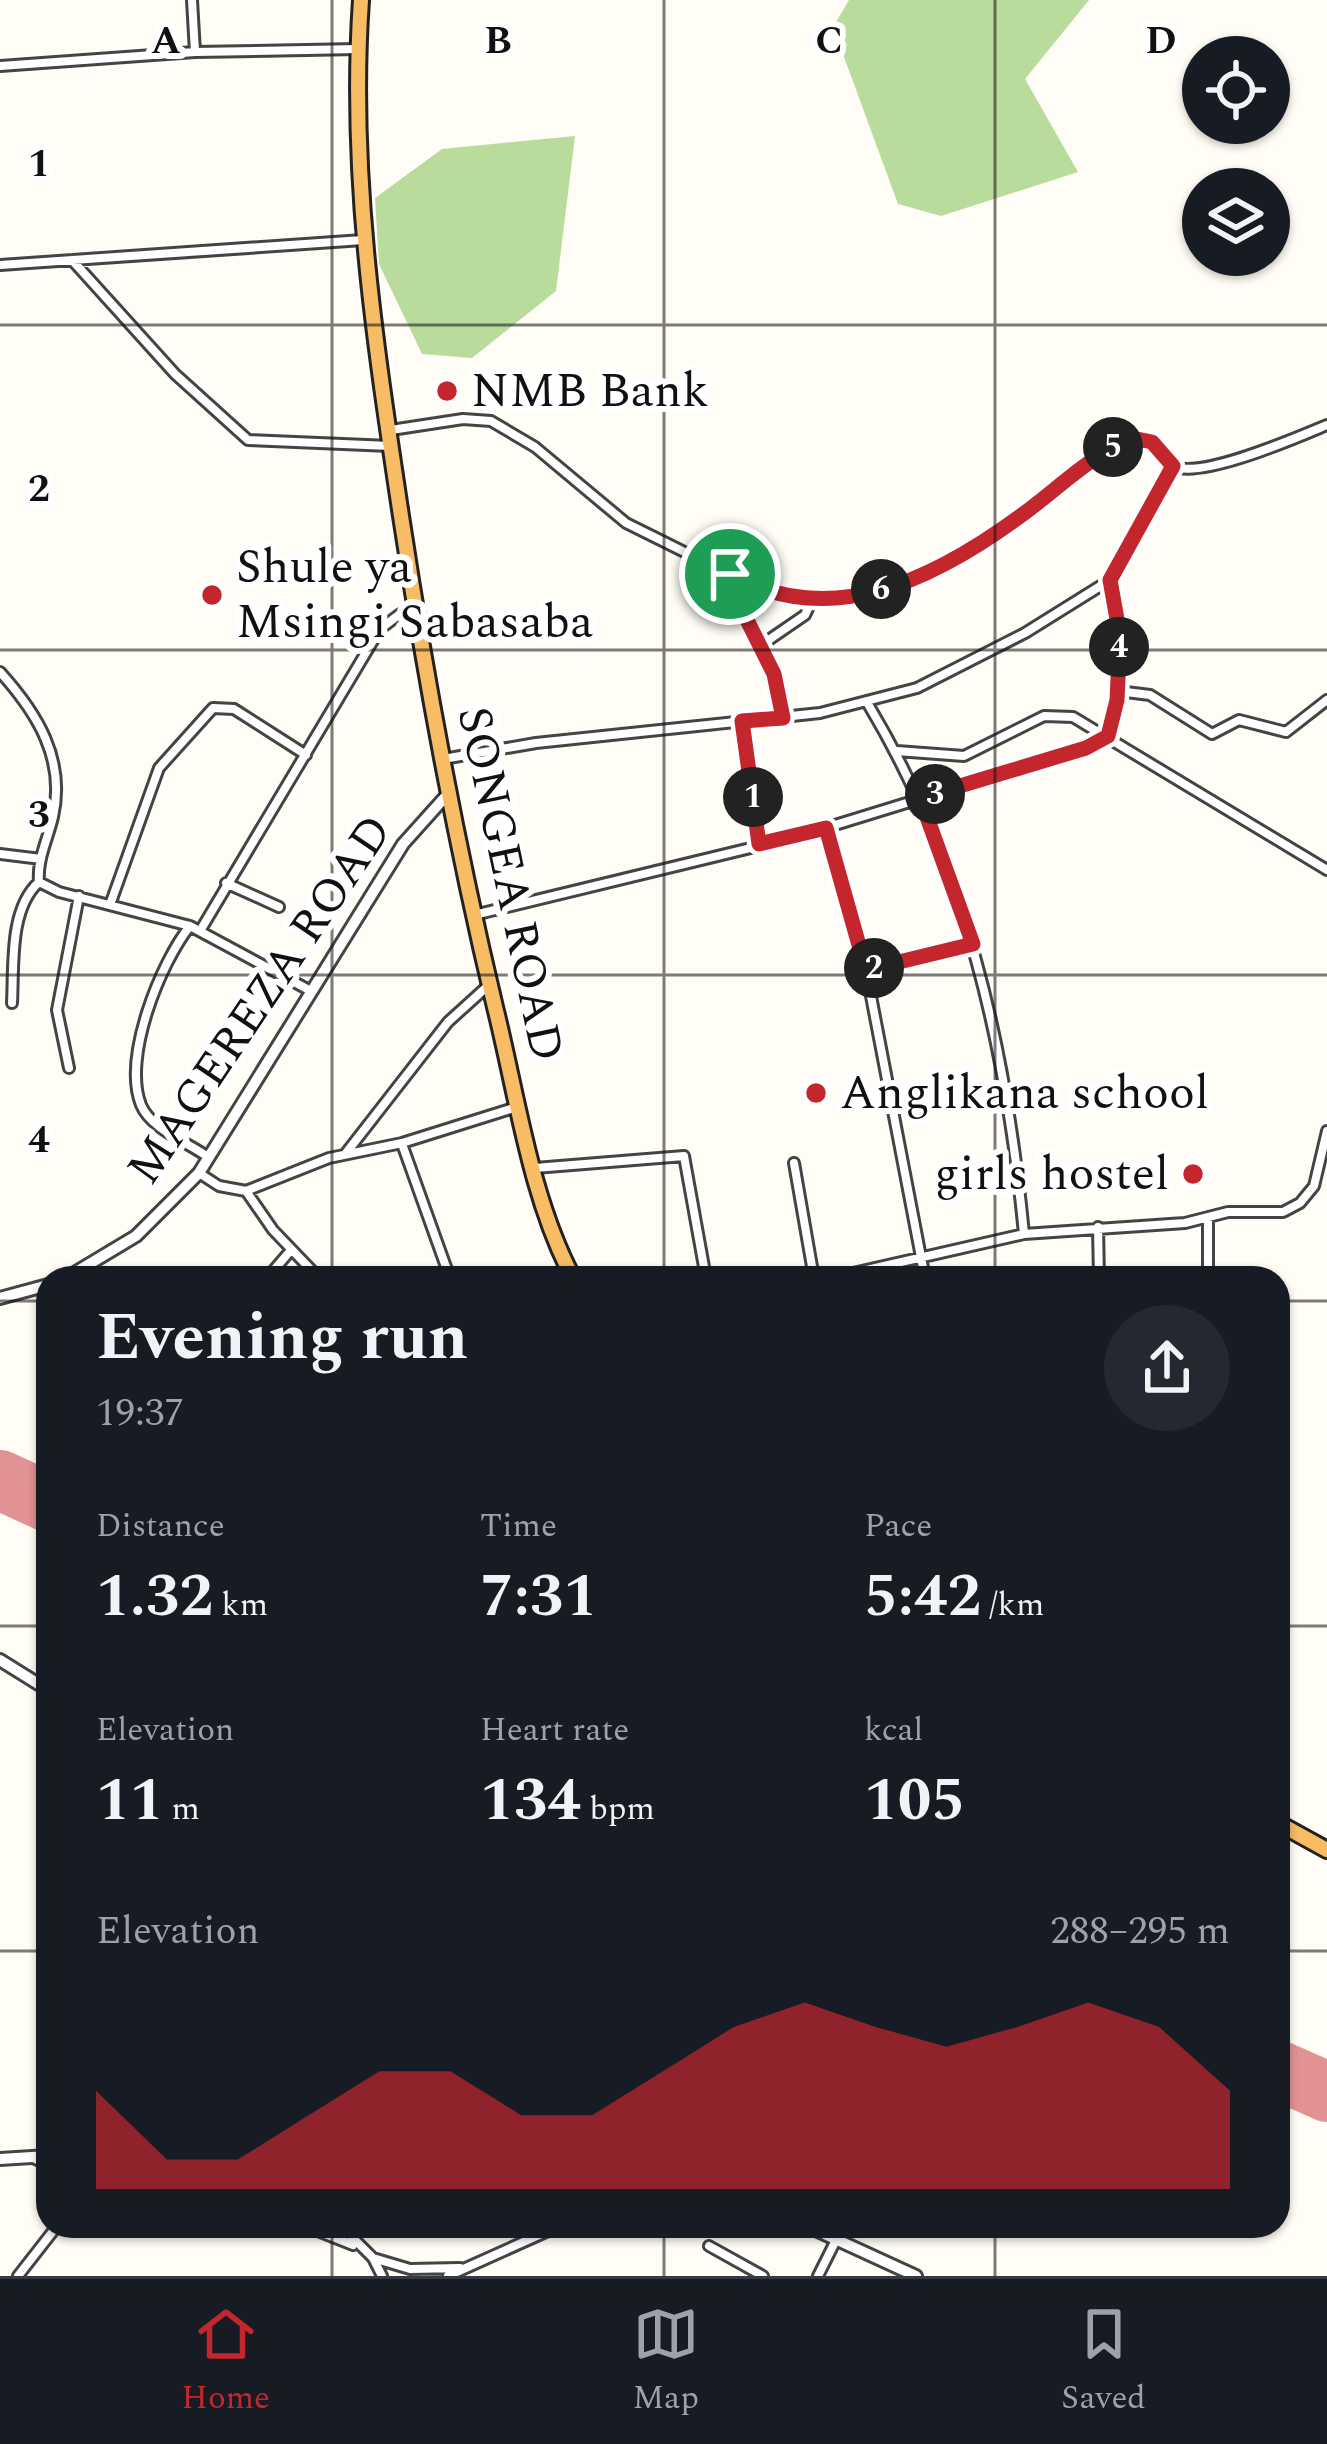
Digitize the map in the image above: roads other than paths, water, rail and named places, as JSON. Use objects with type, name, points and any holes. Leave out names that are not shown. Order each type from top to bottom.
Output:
[{"type":"highway","name":"SONGEA ROAD","points":[[361,0],[363,240],[415,613],[447,795],[490,984],[536,1168],[569,1266]]},
{"type":"highway","points":[[1290,1830],[1327,1850]]},
{"type":"street","points":[[192,0],[195,52]]},
{"type":"street","points":[[0,65],[195,52],[358,49]]},
{"type":"street","points":[[0,266],[363,240]]},
{"type":"street","points":[[72,260],[175,374],[248,440],[389,438],[463,419],[491,421],[574,477],[616,517],[765,592],[812,602],[853,599],[958,555],[1132,438],[1152,442],[1173,466]]},
{"type":"street","points":[[1173,466],[1223,463],[1327,425]]},
{"type":"street","points":[[440,759],[536,743],[783,718],[868,704],[955,671],[1110,580],[1173,466]]},
{"type":"street","points":[[730,574],[732,590],[760,646],[783,718]]},
{"type":"street","points":[[474,915],[826,828],[1086,748],[1108,736],[1118,691],[1118,612],[1110,580]]},
{"type":"street","points":[[760,646],[805,615],[812,602]]},
{"type":"street","points":[[200,931],[380,629],[400,614],[415,613]]},
{"type":"street","points":[[0,672],[35,715],[54,761],[54,813],[40,860],[39,882],[24,899],[20,914],[12,1003]]},
{"type":"street","points":[[1118,691],[1150,695],[1211,734],[1239,720],[1286,732],[1327,700]]},
{"type":"street","points":[[868,704],[920,798],[973,944],[1004,1065],[1024,1234]]},
{"type":"street","points":[[111,902],[159,768],[213,709],[234,710],[306,755]]},
{"type":"street","points":[[896,751],[964,756],[1052,715],[1084,721],[1327,870]]},
{"type":"street","points":[[742,721],[759,844]]},
{"type":"street","name":"MAGEREZA ROAD","points":[[86,1266],[136,1236],[199,1173],[403,844],[447,795]]},
{"type":"street","points":[[826,828],[866,970],[924,1266]]},
{"type":"street","points":[[0,854],[40,860]]},
{"type":"street","points":[[39,882],[190,926],[310,989]]},
{"type":"street","points":[[226,883],[280,907]]},
{"type":"street","points":[[69,1068],[57,1010],[79,896]]},
{"type":"street","points":[[190,926],[156,982],[138,1086],[152,1120],[208,1157]]},
{"type":"street","points":[[866,970],[973,944]]},
{"type":"street","points":[[345,1154],[448,1022],[490,984]]},
{"type":"street","points":[[199,1173],[219,1186],[246,1191],[345,1154],[402,1143],[520,1106]]},
{"type":"street","points":[[886,1266],[1024,1234],[1208,1219],[1228,1212],[1277,1213],[1300,1203],[1316,1178],[1327,1131]]},
{"type":"street","points":[[402,1143],[446,1266]]},
{"type":"street","points":[[536,1168],[684,1156],[704,1266]]},
{"type":"street","points":[[794,1163],[812,1266]]},
{"type":"street","points":[[246,1191],[307,1266]]},
{"type":"street","points":[[1208,1219],[1208,1266]]},
{"type":"street","points":[[1097,1227],[1099,1266]]},
{"type":"street","points":[[277,1266],[291,1250]]},
{"type":"street","points":[[0,1299],[36,1288]]},
{"type":"street","points":[[0,1660],[36,1682]]},
{"type":"street","points":[[1,2160],[36,2159]]},
{"type":"street","points":[[18,2276],[48,2238]]},
{"type":"street","points":[[336,2238],[373,2258],[410,2269],[466,2267]]},
{"type":"street","points":[[349,2238],[354,2245]]},
{"type":"street","points":[[448,2276],[530,2238]]},
{"type":"street","points":[[832,2238],[916,2276]]},
{"type":"street","points":[[818,2276],[836,2240]]},
{"type":"street","points":[[709,2246],[764,2276]]},
{"type":"street","points":[[373,2258],[382,2276]]},
{"type":"place","name":"NMB Bank","points":[[447,391]]},
{"type":"place","name":"Shule ya Msingi Sabasaba","points":[[212,595]]},
{"type":"place","name":"Anglikana school","points":[[816,1093]]},
{"type":"place","name":"girls hostel","points":[[1193,1174]]}]
